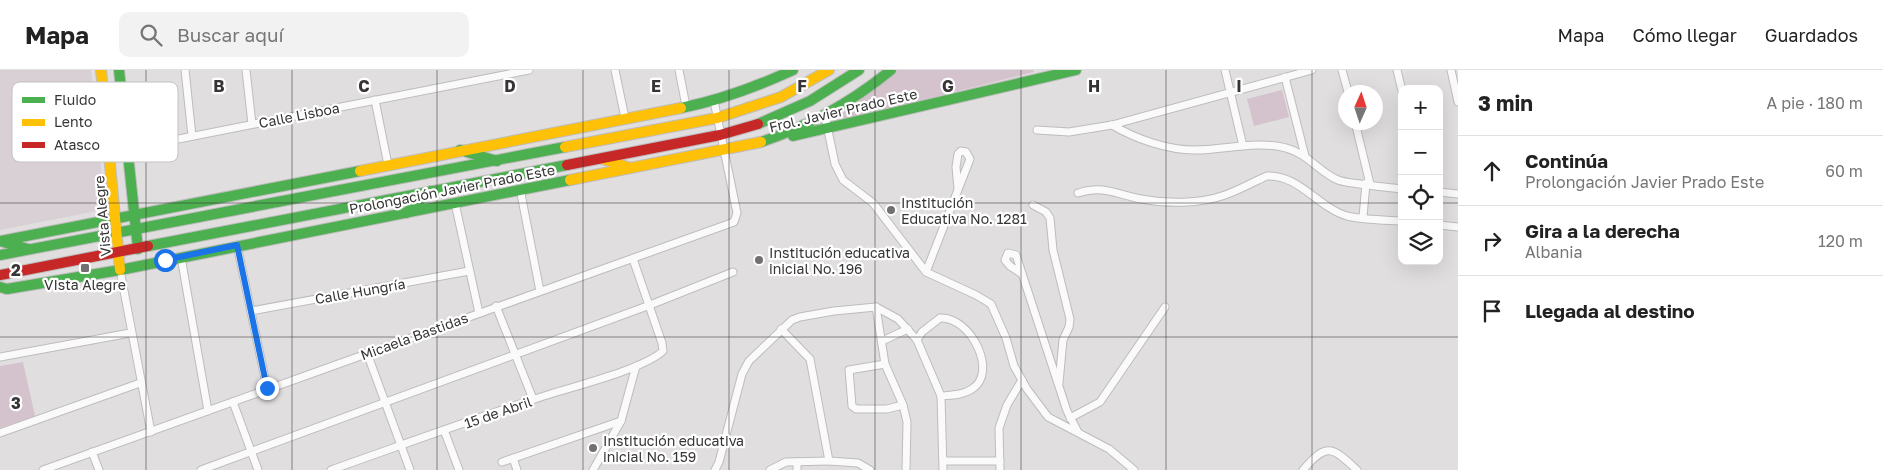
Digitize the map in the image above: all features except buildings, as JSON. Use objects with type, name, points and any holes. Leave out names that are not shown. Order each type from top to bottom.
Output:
[{"type":"street","points":[[185,70],[192,136]]},
{"type":"street","points":[[246,70],[252,124]]},
{"type":"street","name":"Calle Lisboa","points":[[178,138],[376,100],[491,74],[529,70]]},
{"type":"street","points":[[615,70],[625,118]]},
{"type":"street","points":[[679,70],[686,106]]},
{"type":"street","points":[[0,241],[714,101],[755,88],[793,70]]},
{"type":"street","name":"Prolongación Javier Prado Este","points":[[0,255],[717,118],[781,97],[829,70]]},
{"type":"street","name":"Prolongación Javier Prado Este","points":[[0,275],[720,135],[753,126],[788,113],[823,94],[860,70]]},
{"type":"street","name":"Prolongación Javier Prado Este","points":[[2,289],[120,270],[237,245],[762,142],[825,116],[852,100],[891,70]]},
{"type":"street","name":"Frol. Javier Prado Este","points":[[762,142],[827,129],[1076,70]]},
{"type":"street","points":[[1225,70],[1243,146]]},
{"type":"street","points":[[1037,130],[1070,132],[1112,125],[1312,70]]},
{"type":"street","points":[[1342,70],[1346,85]]},
{"type":"street","points":[[1397,70],[1401,85]]},
{"type":"street","points":[[1451,70],[1458,102]]},
{"type":"street","points":[[1285,77],[1305,156]]},
{"type":"street","points":[[376,100],[388,165]]},
{"type":"street","points":[[714,101],[723,150]]},
{"type":"street","points":[[825,116],[835,164],[843,180],[873,203],[926,272],[976,295],[990,304],[1006,338],[1014,366],[1048,417],[1109,449],[1134,470]]},
{"type":"street","points":[[1112,125],[1132,137],[1179,149],[1195,150],[1243,146],[1286,148],[1305,156],[1338,180],[1398,188]]},
{"type":"street","points":[[1357,130],[1368,184],[1363,218]]},
{"type":"street","points":[[460,150],[499,161]]},
{"type":"street","name":"Micaela Bastidas","points":[[43,470],[496,306],[633,259],[736,220],[723,150]]},
{"type":"street","points":[[596,158],[617,162],[630,168]]},
{"type":"street","name":"Vista Alegre","points":[[111,162],[120,270]]},
{"type":"street","points":[[129,162],[136,214],[138,249]]},
{"type":"street","points":[[112,172],[115,176],[123,178],[130,171]]},
{"type":"street","points":[[1078,193],[1091,189],[1110,189],[1141,199],[1167,201],[1197,200],[1225,196],[1267,176],[1280,176],[1347,216],[1398,221]]},
{"type":"street","points":[[520,189],[540,291]]},
{"type":"street","points":[[926,272],[958,189]]},
{"type":"street","points":[[406,213],[432,191]]},
{"type":"street","points":[[1443,192],[1458,194]]},
{"type":"street","points":[[455,203],[479,313]]},
{"type":"street","points":[[1032,205],[1046,212],[1050,218],[1053,250],[1070,319],[1063,340],[1059,384]]},
{"type":"street","points":[[1443,225],[1458,227]]},
{"type":"street","points":[[78,260],[91,250],[92,244],[86,239]]},
{"type":"street","points":[[0,241],[29,250]]},
{"type":"street","points":[[237,245],[267,388]]},
{"type":"street","points":[[181,257],[208,411]]},
{"type":"street","points":[[633,259],[650,305]]},
{"type":"street","points":[[120,270],[130,333],[151,432]]},
{"type":"street","name":"Calle Hungría","points":[[251,311],[469,271]]},
{"type":"street","points":[[201,470],[650,305],[733,272]]},
{"type":"street","points":[[1022,274],[1070,418],[1078,433]]},
{"type":"street","name":"15 de Abril","points":[[331,470],[533,399],[636,366],[657,357],[663,351],[650,305]]},
{"type":"street","points":[[496,306],[533,399]]},
{"type":"street","points":[[876,307],[884,364],[903,405],[907,422],[906,470]]},
{"type":"street","points":[[715,470],[719,462],[742,374],[749,361],[781,329],[800,317],[876,307],[898,319],[917,340],[942,396],[943,470]]},
{"type":"street","points":[[1070,418],[1100,402],[1165,307]]},
{"type":"street","points":[[917,340],[940,318],[952,319],[972,335],[984,368],[983,374],[974,388],[963,394],[942,396]]},
{"type":"street","points":[[781,329],[810,359],[828,461]]},
{"type":"street","points":[[882,341],[908,329]]},
{"type":"street","points":[[0,357],[130,333]]},
{"type":"street","points":[[367,353],[410,470]]},
{"type":"street","points":[[884,364],[849,370],[852,406],[856,409],[888,409],[903,405]]},
{"type":"street","points":[[593,470],[621,421],[636,366]]},
{"type":"street","points":[[1000,470],[999,428],[1007,405],[1022,380]]},
{"type":"street","points":[[0,433],[140,383]]},
{"type":"street","points":[[233,402],[258,470]]},
{"type":"street","points":[[502,462],[621,421]]},
{"type":"street","points":[[444,430],[459,470]]},
{"type":"street","points":[[1303,470],[1318,454],[1325,450],[1338,453],[1357,470]]},
{"type":"street","points":[[92,452],[99,470]]},
{"type":"street","points":[[513,458],[517,470]]},
{"type":"street","points":[[770,470],[776,465],[828,461],[858,464],[870,470]]},
{"type":"street","points":[[944,461],[1000,461]]},
{"type":"street","points":[[354,462],[357,470]]},
{"type":"street","points":[[797,462],[797,470]]},
{"type":"shaded area","points":[[0,70],[91,70],[92,82],[12,82],[12,162],[100,162],[104,197],[102,210],[0,230]]},
{"type":"shaded area","points":[[898,70],[1033,70],[1034,72],[837,121],[834,119],[833,116],[862,99]]},
{"type":"shaded area","points":[[1282,90],[1289,117],[1254,126],[1247,99]]},
{"type":"shaded area","points":[[23,362],[35,416],[0,428],[0,366]]},
{"type":"traffic: fast","points":[[119,70],[120,82]]},
{"type":"traffic: fast","points":[[681,108],[738,92],[793,70]]},
{"type":"traffic: fast","points":[[758,124],[810,101],[859,70]]},
{"type":"traffic: fast","points":[[761,142],[813,121],[845,103],[891,70]]},
{"type":"traffic: fast","points":[[793,136],[1076,70]]},
{"type":"traffic: fast","points":[[0,255],[565,147]]},
{"type":"traffic: fast","points":[[460,150],[497,161]]},
{"type":"traffic: fast","points":[[129,162],[138,249]]},
{"type":"traffic: fast","points":[[148,246],[567,165]]},
{"type":"traffic: fast","points":[[0,241],[360,171]]},
{"type":"traffic: fast","points":[[7,289],[120,270],[570,180]]},
{"type":"traffic: fast","points":[[406,213],[431,191]]},
{"type":"traffic: fast","points":[[0,241],[28,249]]},
{"type":"traffic: fast","points":[[0,287],[7,289]]},
{"type":"traffic: slow","points":[[101,70],[102,82]]},
{"type":"traffic: slow","points":[[565,147],[717,118],[781,97],[829,70]]},
{"type":"traffic: slow","points":[[360,171],[681,108]]},
{"type":"traffic: slow","points":[[570,180],[761,142]]},
{"type":"traffic: slow","points":[[603,159],[630,168]]},
{"type":"traffic: slow","points":[[110,162],[120,270]]},
{"type":"traffic: jam","points":[[567,165],[720,135],[758,124]]},
{"type":"traffic: jam","points":[[0,275],[148,246]]},
{"type":"place","name":"Institución Educativa No. 1281","points":[[891,210]]},
{"type":"place","name":"Institución educativa inicial No. 196","points":[[759,260]]},
{"type":"place","name":"VIsta Alegre","points":[[85,268]]},
{"type":"place","name":"Institución educativa inicial No. 159","points":[[593,448]]},
{"type":"route","points":[[165,260],[237,245],[267,388]]}]
